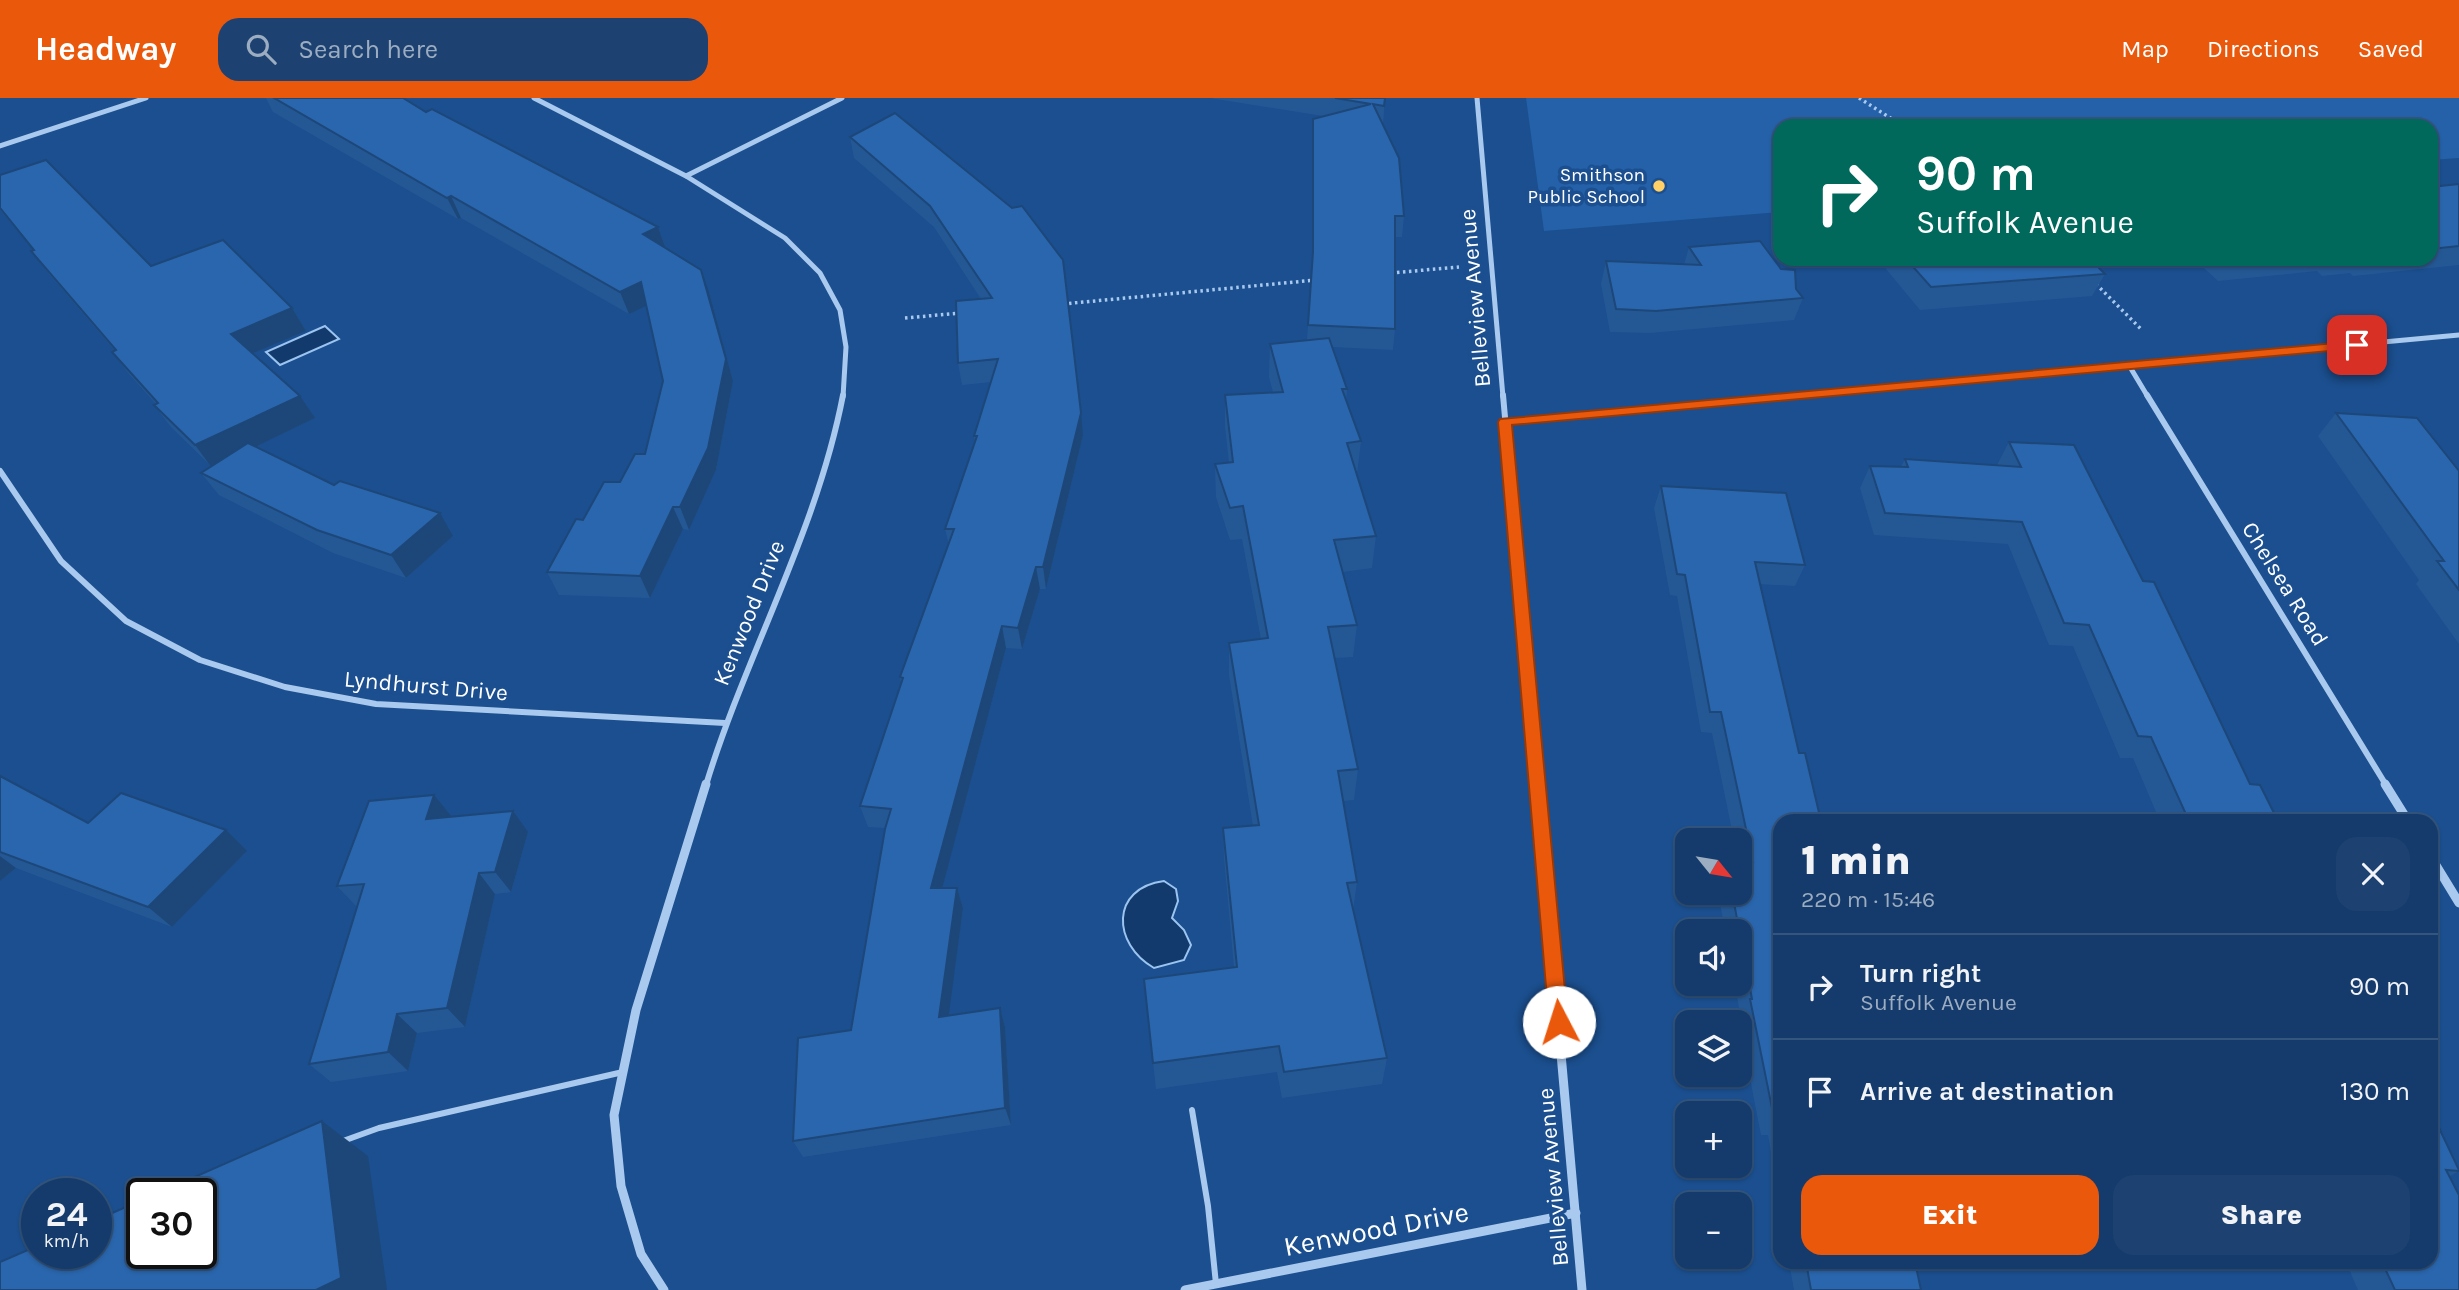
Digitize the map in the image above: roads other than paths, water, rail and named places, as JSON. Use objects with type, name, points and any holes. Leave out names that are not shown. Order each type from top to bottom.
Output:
[{"type":"street","points":[[0,146],[146,98]]},
{"type":"street","name":"Kenwood Drive","points":[[534,98],[686,176],[785,238],[820,274],[840,310],[846,346],[843,397],[820,489],[725,723],[636,1010],[614,1115],[621,1186],[641,1254],[664,1290]]},
{"type":"street","points":[[686,176],[842,98]]},
{"type":"street","name":"Belleview Avenue","points":[[1477,98],[1582,1290]]},
{"type":"street","points":[[1505,422],[2459,335]]},
{"type":"street","name":"Chelsea Road","points":[[2130,367],[2404,814]]},
{"type":"street","name":"Lyndhurst Drive","points":[[0,471],[61,561],[127,621],[200,660],[285,687],[376,704],[725,723]]},
{"type":"street","points":[[2438,868],[2459,903]]},
{"type":"street","name":"Kenwood Drive","points":[[1185,1290],[1576,1213]]},
{"type":"lane","points":[[340,1142],[379,1128],[623,1072]]},
{"type":"lane","points":[[1192,1110],[1208,1206],[1216,1284]]},
{"type":"place","name":"Smithson Public School","points":[[1659,186]]}]
